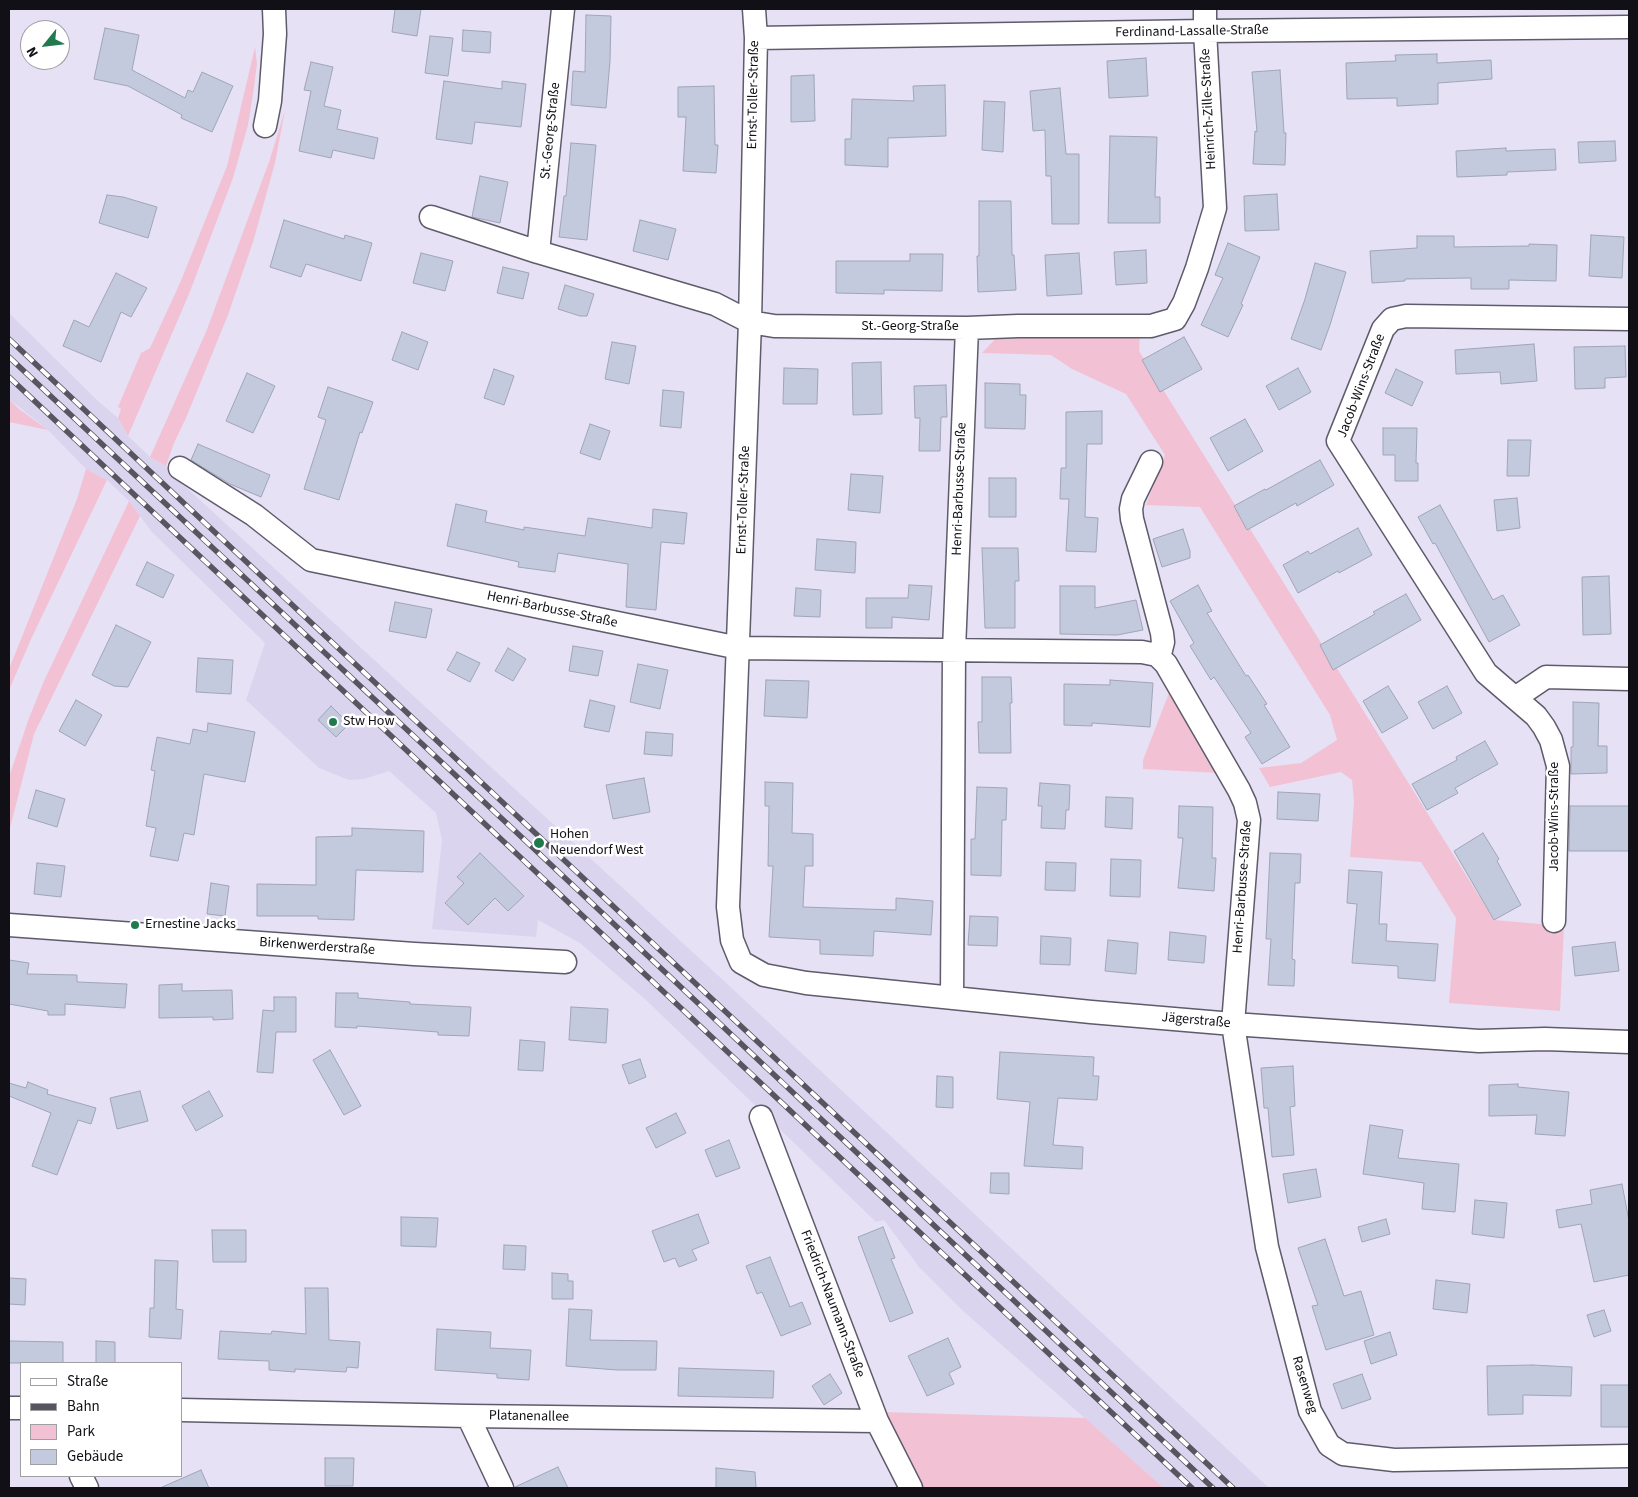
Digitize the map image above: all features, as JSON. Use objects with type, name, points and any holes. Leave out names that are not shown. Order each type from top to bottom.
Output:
[{"type":"street","points":[[266,126],[270,101],[275,34],[274,9]]},
{"type":"street","name":"St.-Georg-Straße","points":[[538,252],[563,9]]},
{"type":"street","name":"Ernst-Toller-Straße","points":[[754,9],[756,38],[750,322],[728,907],[732,940],[741,962],[764,975]]},
{"type":"street","name":"Heinrich-Zille-Straße","points":[[1205,9],[1215,208]]},
{"type":"street","name":"Ferdinand-Lassalle-Straße","points":[[756,38],[1629,27]]},
{"type":"street","name":"St.-Georg-Straße","points":[[431,217],[538,252],[715,304],[750,322],[774,326],[967,328],[1151,326],[1175,319],[1184,303],[1215,208]]},
{"type":"street","name":"Jacob-Wins-Straße","points":[[1554,920],[1558,766],[1551,740],[1536,716],[1486,673],[1338,441],[1383,329],[1392,319],[1406,316],[1629,318]]},
{"type":"street","name":"Henri-Barbusse-Straße","points":[[952,998],[954,650],[967,328]]},
{"type":"street","points":[[1152,462],[1133,500],[1131,510],[1162,633],[1163,642],[1161,650],[1157,655]]},
{"type":"street","name":"Henri-Barbusse-Straße","points":[[180,468],[254,514],[311,560],[739,648],[1142,652],[1157,655],[1166,664],[1239,790],[1249,820],[1233,1024]]},
{"type":"street","points":[[1515,698],[1546,676],[1629,679]]},
{"type":"street","name":"Birkenwerderstraße","points":[[9,925],[404,954],[565,962]]},
{"type":"street","name":"Jägerstraße","points":[[764,975],[806,983],[1233,1024],[1479,1041],[1545,1039],[1629,1042]]},
{"type":"street","name":"Rasenweg","points":[[1233,1024],[1266,1247],[1310,1411],[1329,1445],[1343,1454],[1394,1460],[1629,1456]]},
{"type":"street","name":"Friedrich-Naumann-Straße","points":[[761,1117],[877,1421],[911,1488]]},
{"type":"street","name":"Platanenallee","points":[[182,1410],[877,1421]]},
{"type":"street","points":[[468,1416],[502,1488]]},
{"type":"shaded area","points":[[9,313],[98,401],[118,418],[128,436],[150,457],[166,466],[176,478],[723,980],[1269,1488],[1164,1488],[962,1310],[919,1267],[884,1220],[876,1222],[647,1001],[580,943],[538,920],[536,937],[432,929],[442,840],[436,813],[389,771],[364,779],[349,780],[319,768],[246,700],[265,643],[151,531],[129,501],[107,480],[86,469],[48,430],[9,399]]},
{"type":"green space","points":[[255,47],[257,64],[248,125],[233,178],[189,294],[128,436],[118,418],[121,409],[118,407],[141,353],[150,348],[180,283],[227,166]]},
{"type":"green space","points":[[285,110],[275,163],[253,242],[228,315],[166,466],[150,457],[206,332],[269,162]]},
{"type":"green space","points":[[1140,334],[1139,351],[1494,920],[1564,926],[1560,1011],[1449,1003],[1456,918],[1421,862],[1350,857],[1354,802],[1352,780],[1341,772],[1270,787],[1259,768],[1301,763],[1337,740],[1330,715],[1200,507],[1146,505],[1165,455],[1126,394],[1072,369],[1051,355],[982,353],[999,335]]},
{"type":"green space","points":[[9,399],[19,409],[48,430],[9,422]]},
{"type":"green space","points":[[86,469],[107,480],[32,637],[9,690],[9,669],[77,499]]},
{"type":"green space","points":[[129,501],[140,516],[34,734],[9,832],[9,777],[29,718],[44,681]]},
{"type":"green space","points":[[1169,693],[1219,773],[1143,769],[1143,760]]},
{"type":"green space","points":[[882,1412],[1085,1418],[1164,1488],[917,1488]]},
{"type":"building","points":[[395,9],[421,9],[417,36],[392,32]]},
{"type":"building","points":[[586,15],[611,16],[606,108],[571,105],[573,71],[585,72]]},
{"type":"building","points":[[105,28],[139,35],[132,70],[185,98],[188,90],[193,92],[202,72],[233,86],[212,132],[181,118],[182,115],[128,86],[94,79]]},
{"type":"building","points":[[463,30],[491,32],[490,53],[462,51]]},
{"type":"building","points":[[430,36],[453,38],[448,76],[425,73]]},
{"type":"building","points":[[1437,54],[1437,63],[1491,60],[1492,79],[1438,83],[1438,104],[1397,106],[1397,98],[1347,99],[1346,63],[1396,61],[1395,55]]},
{"type":"building","points":[[1146,58],[1148,96],[1109,98],[1107,61]]},
{"type":"building","points":[[311,62],[333,67],[324,106],[341,110],[337,129],[378,138],[374,159],[333,150],[331,158],[299,151],[311,91],[304,90]]},
{"type":"building","points":[[1280,70],[1284,133],[1286,133],[1285,165],[1253,164],[1255,131],[1257,132],[1252,72]]},
{"type":"building","points":[[814,75],[815,121],[791,122],[791,76]]},
{"type":"building","points":[[444,81],[502,89],[502,81],[526,84],[521,127],[475,122],[472,144],[436,139]]},
{"type":"building","points":[[945,85],[946,136],[888,138],[888,167],[845,165],[845,139],[851,139],[852,99],[914,101],[913,86]]},
{"type":"building","points":[[714,86],[715,145],[718,145],[716,173],[683,171],[686,117],[678,117],[678,87]]},
{"type":"building","points":[[1060,88],[1066,154],[1079,154],[1079,224],[1052,224],[1051,176],[1046,176],[1045,130],[1033,131],[1030,91]]},
{"type":"building","points":[[984,101],[1005,102],[1003,152],[982,150]]},
{"type":"building","points":[[1110,136],[1157,137],[1155,197],[1160,197],[1160,223],[1108,223]]},
{"type":"building","points":[[1615,141],[1616,161],[1579,163],[1578,142]]},
{"type":"building","points":[[571,143],[596,145],[587,240],[559,237],[564,196],[566,196]]},
{"type":"building","points":[[1506,148],[1506,151],[1555,149],[1556,170],[1507,172],[1507,175],[1457,177],[1456,151]]},
{"type":"building","points":[[480,176],[508,182],[500,223],[472,217]]},
{"type":"building","points":[[1277,194],[1279,230],[1245,231],[1244,196]]},
{"type":"building","points":[[107,195],[123,197],[157,207],[148,238],[99,223]]},
{"type":"building","points":[[979,201],[1011,201],[1012,255],[1014,255],[1016,290],[978,292]]},
{"type":"building","points":[[284,220],[344,239],[345,235],[372,243],[361,281],[306,264],[301,277],[270,267]]},
{"type":"building","points":[[640,220],[676,229],[668,260],[633,251]]},
{"type":"building","points":[[1591,235],[1624,237],[1622,278],[1589,276]]},
{"type":"building","points":[[1417,236],[1454,236],[1454,247],[1529,246],[1529,244],[1557,245],[1556,281],[1509,280],[1509,289],[1471,289],[1471,278],[1405,279],[1405,281],[1372,283],[1370,251],[1417,248]]},
{"type":"building","points":[[1228,243],[1260,257],[1241,304],[1243,305],[1228,337],[1201,325],[1223,278],[1215,275]]},
{"type":"building","points":[[1146,250],[1147,283],[1116,285],[1114,252]]},
{"type":"building","points":[[421,253],[453,261],[445,291],[413,283]]},
{"type":"building","points":[[1079,253],[1082,294],[1047,296],[1045,255]]},
{"type":"building","points":[[910,254],[943,254],[942,291],[884,290],[884,294],[836,293],[836,261],[910,261]]},
{"type":"building","points":[[1315,263],[1346,272],[1321,350],[1291,339]]},
{"type":"building","points":[[503,267],[529,273],[523,299],[497,293]]},
{"type":"building","points":[[116,273],[147,288],[131,317],[121,312],[101,362],[63,346],[74,320],[89,327]]},
{"type":"building","points":[[565,285],[594,294],[587,316],[580,316],[558,309]]},
{"type":"building","points":[[402,332],[428,342],[418,370],[392,360]]},
{"type":"building","points":[[1184,337],[1202,369],[1160,392],[1142,360]]},
{"type":"building","points":[[612,342],[636,346],[629,384],[605,379]]},
{"type":"building","points":[[1534,344],[1537,381],[1501,384],[1500,372],[1456,374],[1455,350]]},
{"type":"building","points":[[1625,346],[1626,377],[1605,378],[1605,388],[1575,389],[1574,347]]},
{"type":"building","points":[[881,362],[882,414],[853,415],[852,363]]},
{"type":"building","points":[[784,368],[818,369],[817,404],[783,404]]},
{"type":"building","points":[[1298,368],[1311,392],[1279,410],[1266,386]]},
{"type":"building","points":[[494,369],[514,376],[504,405],[484,398]]},
{"type":"building","points":[[1396,369],[1423,382],[1412,406],[1385,393]]},
{"type":"building","points":[[247,373],[275,386],[253,433],[226,421]]},
{"type":"building","points":[[985,383],[1020,384],[1020,395],[1026,395],[1025,429],[985,428]]},
{"type":"building","points":[[946,385],[947,417],[941,417],[940,451],[919,451],[920,418],[915,418],[914,386]]},
{"type":"building","points":[[328,387],[373,402],[362,433],[360,432],[339,500],[304,489],[326,420],[318,417]]},
{"type":"building","points":[[663,390],[684,392],[681,428],[660,426]]},
{"type":"building","points":[[1102,411],[1102,444],[1087,444],[1085,517],[1098,518],[1096,552],[1066,551],[1069,499],[1060,499],[1061,468],[1066,468],[1066,412]]},
{"type":"building","points":[[1245,419],[1263,451],[1228,471],[1210,438]]},
{"type":"building","points":[[590,424],[610,431],[600,460],[580,453]]},
{"type":"building","points":[[1383,428],[1417,428],[1416,463],[1418,463],[1418,481],[1395,481],[1395,455],[1383,455]]},
{"type":"building","points":[[1508,440],[1531,440],[1529,476],[1507,476]]},
{"type":"building","points":[[198,444],[270,475],[261,497],[230,484],[191,460]]},
{"type":"building","points":[[1320,460],[1334,485],[1297,506],[1296,503],[1247,530],[1234,506]]},
{"type":"building","points":[[851,474],[883,476],[880,513],[848,510]]},
{"type":"building","points":[[989,478],[1016,478],[1016,517],[989,517]]},
{"type":"building","points":[[1517,498],[1520,528],[1497,531],[1494,500]]},
{"type":"building","points":[[456,504],[487,511],[485,522],[524,530],[524,527],[585,536],[588,518],[652,528],[653,509],[687,513],[684,544],[661,542],[656,610],[626,607],[628,564],[558,553],[555,572],[518,567],[519,562],[447,546]]},
{"type":"building","points":[[1440,505],[1493,600],[1503,595],[1520,625],[1489,642],[1435,543],[1433,544],[1418,517]]},
{"type":"building","points":[[1358,528],[1372,555],[1298,593],[1283,565],[1308,551],[1310,554]]},
{"type":"building","points":[[1183,529],[1190,551],[1190,558],[1162,567],[1153,539]]},
{"type":"building","points":[[817,539],[856,542],[855,573],[815,570]]},
{"type":"building","points":[[982,548],[1018,548],[1019,581],[1015,581],[1015,628],[985,628]]},
{"type":"building","points":[[147,562],[174,575],[163,598],[136,585]]},
{"type":"building","points":[[1609,576],[1611,634],[1583,635],[1582,577]]},
{"type":"building","points":[[909,585],[932,586],[929,620],[892,617],[892,628],[866,628],[866,598],[908,598]]},
{"type":"building","points":[[1198,585],[1212,611],[1207,613],[1246,676],[1248,675],[1267,704],[1264,705],[1290,747],[1262,764],[1245,737],[1251,733],[1214,677],[1211,680],[1190,646],[1194,643],[1170,601]]},
{"type":"building","points":[[1060,586],[1095,586],[1095,608],[1136,600],[1143,630],[1117,635],[1060,634]]},
{"type":"building","points":[[796,588],[821,590],[820,617],[794,616]]},
{"type":"building","points":[[1406,594],[1421,620],[1333,670],[1320,645]]},
{"type":"building","points":[[395,602],[432,609],[426,638],[389,631]]},
{"type":"building","points":[[116,625],[151,642],[128,687],[114,686],[92,675]]},
{"type":"building","points":[[573,646],[603,651],[598,676],[569,671]]},
{"type":"building","points":[[508,648],[526,659],[513,681],[495,671]]},
{"type":"building","points":[[457,652],[480,663],[470,682],[447,670]]},
{"type":"building","points":[[198,658],[233,660],[231,694],[196,692]]},
{"type":"building","points":[[638,664],[668,670],[660,709],[630,702]]},
{"type":"building","points":[[982,677],[1011,677],[1011,753],[979,753],[978,722],[982,722]]},
{"type":"building","points":[[766,680],[809,681],[807,718],[764,716]]},
{"type":"building","points":[[1110,680],[1153,683],[1150,727],[1092,723],[1092,726],[1064,725],[1064,684],[1110,685]]},
{"type":"building","points":[[1388,686],[1408,718],[1382,733],[1363,701]]},
{"type":"building","points":[[1447,686],[1462,713],[1433,729],[1418,702]]},
{"type":"building","points":[[76,700],[102,715],[85,746],[59,731]]},
{"type":"building","points":[[590,700],[615,706],[609,732],[584,727]]},
{"type":"building","points":[[1573,702],[1599,703],[1598,746],[1607,746],[1607,773],[1571,774]]},
{"type":"building","name":"Stw How","points":[[331,706],[349,724],[336,737],[318,720]]},
{"type":"building","points":[[208,723],[255,732],[245,782],[204,774],[194,835],[184,833],[178,861],[150,856],[156,828],[146,826],[155,771],[151,770],[157,737],[190,744],[193,729],[207,732]]},
{"type":"building","points":[[646,732],[673,734],[672,756],[644,754]]},
{"type":"building","points":[[1485,741],[1498,764],[1455,788],[1458,793],[1427,810],[1412,784],[1457,760],[1456,757]]},
{"type":"building","points":[[644,778],[650,812],[613,819],[606,785]]},
{"type":"building","points":[[765,782],[793,783],[792,833],[813,834],[813,866],[805,866],[803,907],[896,910],[896,898],[933,901],[931,935],[874,931],[873,956],[820,954],[820,940],[769,937],[773,866],[768,866],[769,806],[765,806]]},
{"type":"building","points":[[1040,783],[1070,785],[1069,810],[1066,810],[1065,829],[1041,828],[1042,806],[1038,806]]},
{"type":"building","points":[[977,787],[1007,788],[1006,820],[1002,820],[1001,876],[971,875],[971,839],[975,839]]},
{"type":"building","points":[[36,790],[65,799],[57,827],[28,818]]},
{"type":"building","points":[[1278,792],[1320,794],[1318,821],[1277,819]]},
{"type":"building","points":[[1106,797],[1133,798],[1132,829],[1105,827]]},
{"type":"building","points":[[1179,806],[1213,807],[1212,858],[1216,858],[1214,891],[1178,888],[1183,838],[1178,838]]},
{"type":"building","points":[[1570,806],[1629,806],[1629,851],[1569,851]]},
{"type":"building","points":[[352,828],[424,831],[423,872],[356,870],[354,920],[318,919],[318,916],[257,916],[257,884],[316,885],[316,837],[352,836]]},
{"type":"building","points":[[1483,833],[1499,859],[1497,861],[1521,905],[1494,920],[1454,851]]},
{"type":"building","points":[[480,853],[524,896],[508,911],[495,898],[468,925],[445,903],[464,883],[457,877]]},
{"type":"building","points":[[1270,853],[1301,854],[1300,883],[1295,883],[1292,959],[1295,960],[1294,986],[1268,985],[1271,939],[1266,939]]},
{"type":"building","points":[[1111,859],[1141,860],[1140,897],[1110,896]]},
{"type":"building","points":[[1046,862],[1076,863],[1075,891],[1045,890]]},
{"type":"building","points":[[37,863],[65,866],[61,897],[34,894]]},
{"type":"building","points":[[1349,870],[1382,872],[1379,924],[1387,924],[1386,941],[1438,944],[1435,981],[1398,978],[1398,966],[1352,963],[1357,904],[1347,903]]},
{"type":"building","points":[[211,883],[229,886],[225,916],[207,914]]},
{"type":"building","points":[[970,916],[998,917],[997,946],[968,945]]},
{"type":"building","points":[[1170,932],[1206,936],[1204,963],[1168,960]]},
{"type":"building","points":[[1041,936],[1071,938],[1070,965],[1040,964]]},
{"type":"building","points":[[1108,940],[1138,943],[1136,974],[1105,971]]},
{"type":"building","points":[[1615,942],[1619,971],[1575,976],[1572,947]]},
{"type":"building","points":[[9,960],[29,963],[27,974],[77,975],[77,982],[127,984],[125,1008],[65,1004],[65,1015],[48,1015],[48,1011],[9,1004]]},
{"type":"building","points":[[182,984],[182,991],[232,990],[233,1019],[213,1020],[213,1017],[159,1018],[159,985]]},
{"type":"building","points":[[336,993],[358,993],[358,998],[410,1002],[410,1004],[471,1007],[469,1036],[438,1035],[438,1032],[357,1026],[357,1028],[335,1027]]},
{"type":"building","points":[[274,997],[296,997],[296,1032],[276,1032],[273,1073],[257,1072],[263,1010],[274,1011]]},
{"type":"building","points":[[571,1007],[608,1009],[606,1043],[569,1040]]},
{"type":"building","points":[[520,1040],[545,1042],[543,1071],[518,1070]]},
{"type":"building","points":[[330,1050],[361,1106],[344,1115],[313,1060]]},
{"type":"building","points":[[1000,1052],[1094,1057],[1093,1076],[1099,1076],[1097,1100],[1058,1098],[1053,1145],[1083,1147],[1082,1169],[1024,1166],[1030,1102],[997,1099]]},
{"type":"building","points":[[640,1059],[646,1077],[629,1084],[622,1065]]},
{"type":"building","points":[[1293,1066],[1295,1106],[1290,1107],[1294,1155],[1272,1157],[1268,1108],[1264,1108],[1261,1068]]},
{"type":"building","points":[[937,1076],[953,1077],[953,1108],[936,1107]]},
{"type":"building","points":[[28,1082],[48,1090],[47,1094],[96,1108],[91,1124],[78,1120],[57,1175],[32,1166],[51,1113],[9,1096],[9,1083],[26,1088]]},
{"type":"building","points":[[1518,1084],[1518,1087],[1569,1092],[1565,1136],[1535,1134],[1537,1115],[1489,1116],[1489,1085]]},
{"type":"building","points":[[140,1091],[148,1121],[117,1129],[110,1098]]},
{"type":"building","points":[[209,1091],[223,1116],[196,1131],[182,1106]]},
{"type":"building","points":[[676,1113],[686,1133],[656,1148],[646,1128]]},
{"type":"building","points":[[1370,1125],[1403,1130],[1398,1158],[1459,1164],[1455,1212],[1422,1209],[1424,1183],[1363,1174]]},
{"type":"building","points":[[729,1140],[740,1168],[716,1177],[705,1150]]},
{"type":"building","points":[[1316,1169],[1321,1197],[1288,1203],[1283,1174]]},
{"type":"building","points":[[991,1173],[1009,1173],[1009,1194],[990,1193]]},
{"type":"building","points":[[1622,1184],[1629,1221],[1629,1275],[1594,1282],[1581,1224],[1559,1228],[1556,1210],[1592,1204],[1590,1190]]},
{"type":"building","points":[[1475,1200],[1507,1203],[1504,1238],[1472,1234]]},
{"type":"building","points":[[698,1214],[709,1243],[692,1250],[697,1260],[679,1267],[675,1258],[664,1262],[652,1231]]},
{"type":"building","points":[[401,1217],[438,1218],[436,1247],[401,1246]]},
{"type":"building","points":[[1386,1219],[1390,1234],[1362,1242],[1358,1227]]},
{"type":"building","points":[[883,1227],[895,1258],[891,1259],[913,1313],[890,1322],[858,1237]]},
{"type":"building","points":[[212,1230],[246,1230],[246,1262],[213,1262]]},
{"type":"building","points":[[1325,1239],[1344,1296],[1361,1291],[1374,1335],[1326,1350],[1312,1306],[1318,1305],[1298,1248]]},
{"type":"building","points":[[504,1245],[526,1246],[525,1270],[503,1269]]},
{"type":"building","points":[[770,1257],[790,1307],[802,1302],[811,1324],[781,1336],[762,1292],[757,1294],[746,1266]]},
{"type":"building","points":[[155,1260],[178,1261],[176,1309],[183,1310],[181,1339],[149,1337],[150,1308],[154,1308]]},
{"type":"building","points":[[552,1273],[568,1274],[568,1281],[573,1281],[573,1299],[552,1299]]},
{"type":"building","points":[[9,1278],[26,1279],[25,1305],[9,1304]]},
{"type":"building","points":[[1436,1280],[1470,1284],[1467,1313],[1433,1309]]},
{"type":"building","points":[[305,1288],[328,1288],[329,1340],[360,1342],[358,1368],[347,1367],[346,1372],[295,1369],[295,1372],[269,1370],[269,1361],[218,1359],[220,1331],[271,1334],[272,1331],[306,1334]]},
{"type":"building","points":[[569,1309],[592,1310],[590,1340],[657,1341],[656,1370],[617,1370],[566,1366]]},
{"type":"building","points":[[1604,1310],[1611,1331],[1594,1337],[1587,1315]]},
{"type":"building","points":[[437,1329],[491,1332],[490,1348],[531,1350],[529,1380],[497,1378],[497,1374],[435,1370]]},
{"type":"building","points":[[1390,1332],[1397,1355],[1371,1364],[1364,1341]]},
{"type":"building","points":[[948,1338],[961,1367],[949,1373],[954,1384],[927,1396],[908,1356]]},
{"type":"building","points":[[9,1341],[63,1342],[63,1362],[9,1363]]},
{"type":"building","points":[[96,1341],[115,1342],[115,1362],[96,1362]]},
{"type":"building","points":[[1532,1365],[1572,1367],[1571,1396],[1523,1395],[1523,1414],[1488,1415],[1487,1366]]},
{"type":"building","points":[[679,1368],[774,1371],[773,1398],[678,1396]]},
{"type":"building","points":[[830,1374],[842,1393],[824,1405],[812,1386]]},
{"type":"building","points":[[1362,1374],[1371,1399],[1342,1409],[1333,1384]]},
{"type":"building","points":[[1601,1385],[1629,1385],[1629,1427],[1601,1427]]},
{"type":"building","points":[[325,1458],[354,1458],[353,1486],[325,1486]]},
{"type":"building","points":[[558,1467],[568,1488],[515,1488],[515,1487]]},
{"type":"building","points":[[716,1468],[755,1472],[756,1488],[716,1488]]},
{"type":"building","points":[[201,1470],[209,1488],[160,1488]]},
{"type":"railway","points":[[9,339],[1233,1488]]},
{"type":"railway","points":[[9,357],[1213,1488]]},
{"type":"railway","points":[[9,377],[1192,1488]]},
{"type":"place","name":"Stw How","points":[[333,722]]},
{"type":"place","name":"Hohen Neuendorf West","points":[[539,843]]},
{"type":"place","name":"Ernestine Jacks","points":[[135,925]]}]
